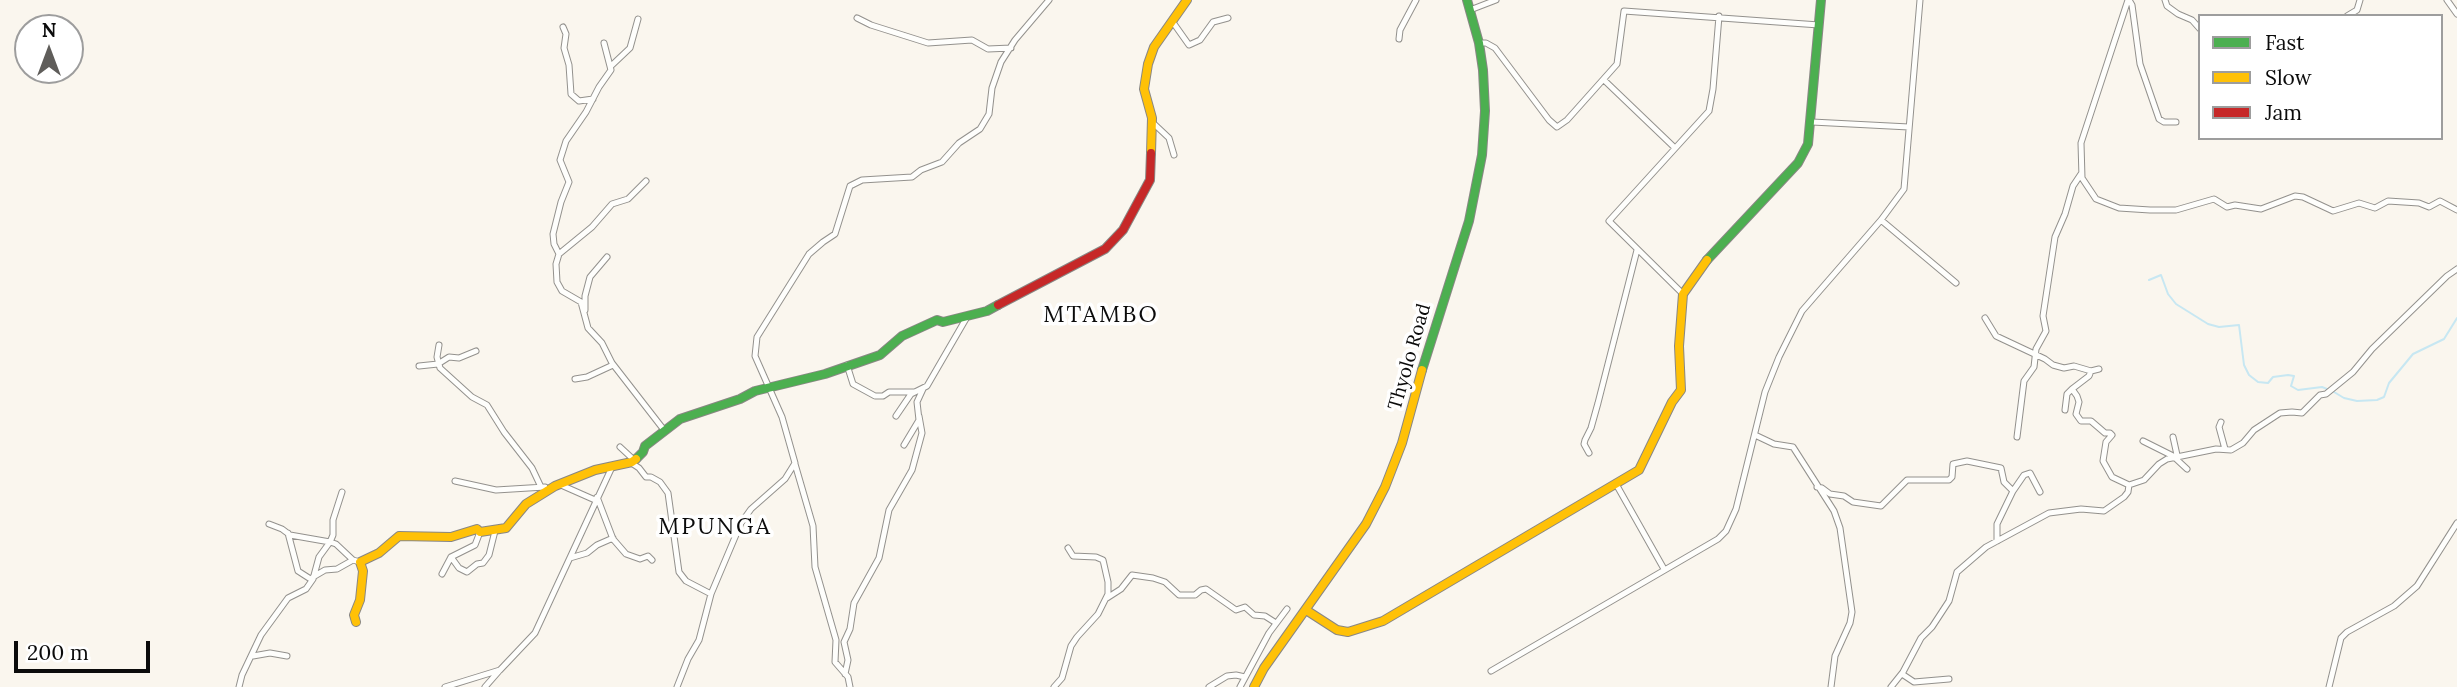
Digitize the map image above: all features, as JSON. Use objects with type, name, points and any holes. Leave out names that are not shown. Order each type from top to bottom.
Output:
[{"type":"main road","points":[[356,622],[354,615],[360,600],[363,571],[357,561],[379,553],[401,535],[451,537],[477,529],[480,532],[506,528],[526,504],[558,485],[595,470],[632,461],[643,452],[645,446],[680,419],[769,387],[825,374],[880,355],[902,336],[937,320],[943,322],[987,311],[1085,261],[1117,238],[1137,208],[1150,180],[1152,122],[1144,89],[1149,60],[1154,47],[1187,0]]},
{"type":"main road","name":"Thyolo Road","points":[[1254,687],[1264,668],[1377,507],[1409,420],[1432,334],[1474,201],[1482,155],[1485,111],[1483,69],[1467,0]]},
{"type":"main road","points":[[1306,610],[1337,629],[1348,632],[1383,621],[1639,470],[1672,402],[1681,390],[1682,294],[1707,260],[1802,157],[1810,138],[1821,0]]},
{"type":"street","points":[[850,687],[845,674],[835,662],[836,640],[815,567],[813,526],[788,436],[755,356],[757,337],[794,282],[804,261],[835,234],[850,186],[862,180],[907,178],[942,162],[959,144],[984,125],[989,114],[997,71],[1010,48],[1049,0]]},
{"type":"street","points":[[1399,39],[1400,30],[1416,0]]},
{"type":"street","points":[[1470,10],[1496,0]]},
{"type":"street","points":[[1491,671],[1718,539],[1726,531],[1735,509],[1772,374],[1802,311],[1881,220],[1904,189],[1920,0]]},
{"type":"street","points":[[2129,0],[2132,5],[2140,64],[2159,118],[2165,122],[2176,122]]},
{"type":"street","points":[[2129,0],[2083,132],[2081,174],[2083,183],[2096,199],[2106,205],[2130,209],[2176,210],[2214,199],[2227,207],[2235,205],[2261,209],[2295,196],[2333,211],[2359,203],[2375,208],[2388,201],[2419,203],[2429,207],[2440,201],[2457,210]]},
{"type":"street","points":[[2165,0],[2167,6],[2192,20],[2198,27]]},
{"type":"street","points":[[2350,14],[2357,10],[2360,0]]},
{"type":"street","points":[[2447,0],[2457,14]]},
{"type":"street","points":[[1479,43],[1495,48],[1557,127],[1567,120],[1619,61],[1625,11],[1819,24]]},
{"type":"street","points":[[1682,294],[1609,221],[1709,111],[1719,16]]},
{"type":"street","points":[[858,18],[871,25],[928,43],[972,40],[988,48],[1010,48]]},
{"type":"street","points":[[1172,21],[1189,45],[1200,40],[1213,22],[1228,18]]},
{"type":"street","points":[[611,66],[630,48],[638,19]]},
{"type":"street","points":[[563,27],[566,34],[564,48],[569,65],[571,94],[579,101],[593,99]]},
{"type":"street","points":[[559,254],[553,234],[569,182],[562,167],[561,153],[611,70],[604,43]]},
{"type":"street","points":[[1604,80],[1675,148]]},
{"type":"street","points":[[1812,121],[1909,127]]},
{"type":"street","points":[[1152,122],[1169,138],[1174,155]]},
{"type":"street","points":[[2017,437],[2024,381],[2034,368],[2036,349],[2046,331],[2043,316],[2054,237],[2081,174]]},
{"type":"street","points":[[646,181],[628,199],[612,204],[592,227],[559,254],[556,264],[558,286],[581,302],[588,328],[664,430]]},
{"type":"street","points":[[1881,220],[1956,284]]},
{"type":"street","points":[[1589,453],[1584,444],[1598,403],[1637,250]]},
{"type":"street","points":[[585,315],[585,296],[590,277],[607,257]]},
{"type":"street","points":[[2072,389],[2077,396],[2076,414],[2079,419],[2091,421],[2105,433],[2112,435],[2104,449],[2105,466],[2112,477],[2129,485],[2144,480],[2158,464],[2175,456],[2231,450],[2243,443],[2254,430],[2280,413],[2302,413],[2311,407],[2320,395],[2326,394],[2353,372],[2372,349],[2457,269]]},
{"type":"street","points":[[845,674],[848,660],[844,642],[850,629],[854,603],[879,558],[889,510],[912,470],[922,433],[917,402],[967,317]]},
{"type":"street","points":[[1985,318],[1996,336],[2036,356],[2064,368],[2074,366],[2091,371],[2099,369]]},
{"type":"street","points":[[439,345],[438,364],[444,373],[472,397],[487,405],[532,468],[541,487]]},
{"type":"street","points":[[419,366],[438,364],[449,357],[459,358],[476,351]]},
{"type":"street","points":[[575,379],[587,377],[613,365]]},
{"type":"street","points":[[847,365],[853,383],[875,396],[923,389]]},
{"type":"street","points":[[2066,410],[2067,394],[2089,376],[2091,371]]},
{"type":"street","points":[[896,416],[905,401],[915,392]]},
{"type":"street","points":[[904,445],[919,421],[919,416]]},
{"type":"street","points":[[2221,422],[2219,427],[2225,449]]},
{"type":"street","points":[[1755,435],[1774,444],[1793,447],[1834,511],[1840,528],[1852,602],[1850,623],[1835,656],[1831,687]]},
{"type":"street","points":[[2173,437],[2175,456]]},
{"type":"street","points":[[2143,441],[2175,456],[2187,469]]},
{"type":"street","points":[[620,447],[646,477],[660,482],[668,493],[679,572],[686,581],[711,594]]},
{"type":"street","points":[[1818,487],[1853,502],[1881,506],[1907,480],[1949,480],[1952,477],[1953,464],[1967,461],[2001,468],[2004,482],[2013,491]]},
{"type":"street","points":[[677,687],[699,640],[711,594],[746,515],[779,485],[794,463]]},
{"type":"street","points":[[485,687],[535,633],[612,467]]},
{"type":"street","points":[[1997,541],[1997,524],[2024,475],[2030,473],[2040,492]]},
{"type":"street","points":[[455,481],[496,490],[558,485],[596,498],[613,538],[626,554],[640,559],[648,556],[652,560]]},
{"type":"street","points":[[1616,484],[1664,569]]},
{"type":"street","points":[[1891,687],[1902,674],[1921,638],[1932,628],[1949,601],[1957,572],[1978,553],[2052,512],[2081,509],[2104,511],[2124,497],[2129,485]]},
{"type":"street","points":[[239,687],[242,674],[261,635],[288,598],[306,589],[313,578],[319,557],[333,536],[333,520],[342,492]]},
{"type":"street","points":[[2329,687],[2341,638],[2394,606],[2417,586],[2457,523]]},
{"type":"street","points":[[269,524],[288,533],[337,544],[357,561],[337,569],[325,570],[313,578]]},
{"type":"street","points":[[451,557],[459,568],[467,572],[483,563],[489,555],[495,531]]},
{"type":"street","points":[[442,574],[451,557],[475,545],[480,532]]},
{"type":"street","points":[[288,533],[298,571],[313,578]]},
{"type":"street","points":[[570,558],[587,553],[613,538]]},
{"type":"street","points":[[1054,687],[1062,678],[1071,646],[1098,614],[1107,598],[1108,582],[1102,560],[1096,557],[1073,556],[1068,548]]},
{"type":"street","points":[[1107,598],[1121,589],[1132,575],[1153,578],[1165,582],[1179,595],[1195,595],[1206,589],[1236,610],[1245,607],[1254,615],[1265,616],[1276,623]]},
{"type":"street","points":[[1240,687],[1286,609]]},
{"type":"street","points":[[253,656],[270,653],[287,656]]},
{"type":"street","points":[[444,687],[500,670]]},
{"type":"street","points":[[1902,674],[1914,682],[1949,679]]},
{"type":"street","points":[[1209,687],[1227,676],[1245,677]]},
{"type":"waterway","points":[[2149,280],[2161,275],[2168,294],[2176,304],[2208,324],[2219,327],[2239,325],[2244,365],[2249,375],[2258,382],[2268,383],[2273,377],[2288,375],[2294,376],[2291,386],[2298,390],[2322,387],[2327,389]]},
{"type":"waterway","points":[[2334,392],[2357,401],[2384,397],[2389,383],[2413,354],[2444,339],[2457,318]]},
{"type":"traffic: fast","points":[[1422,370],[1469,221],[1482,155],[1485,111],[1483,70],[1479,43],[1467,0]]},
{"type":"traffic: fast","points":[[1707,260],[1798,163],[1808,144],[1821,0]]},
{"type":"traffic: fast","points":[[636,459],[645,446],[680,419],[740,399],[755,391],[825,374],[880,355],[902,336],[937,320],[943,322],[987,311],[998,305]]},
{"type":"traffic: slow","points":[[1151,153],[1152,118],[1144,89],[1148,64],[1154,47],[1187,0]]},
{"type":"traffic: slow","points":[[1306,610],[1337,630],[1348,632],[1383,621],[1639,470],[1672,402],[1681,390],[1679,346],[1683,294],[1707,260]]},
{"type":"traffic: slow","points":[[1254,687],[1264,668],[1366,524],[1385,487],[1402,443],[1422,370]]},
{"type":"traffic: slow","points":[[356,622],[354,615],[360,600],[363,571],[360,562],[379,553],[399,536],[451,537],[477,529],[480,532],[506,528],[526,504],[555,486],[595,470],[636,459]]},
{"type":"traffic: jam","points":[[998,305],[1105,249],[1123,230],[1150,180],[1151,153]]},
{"type":"district","name":"MTAMBO","points":[[1101,315]]},
{"type":"district","name":"MPUNGA","points":[[715,527]]}]
